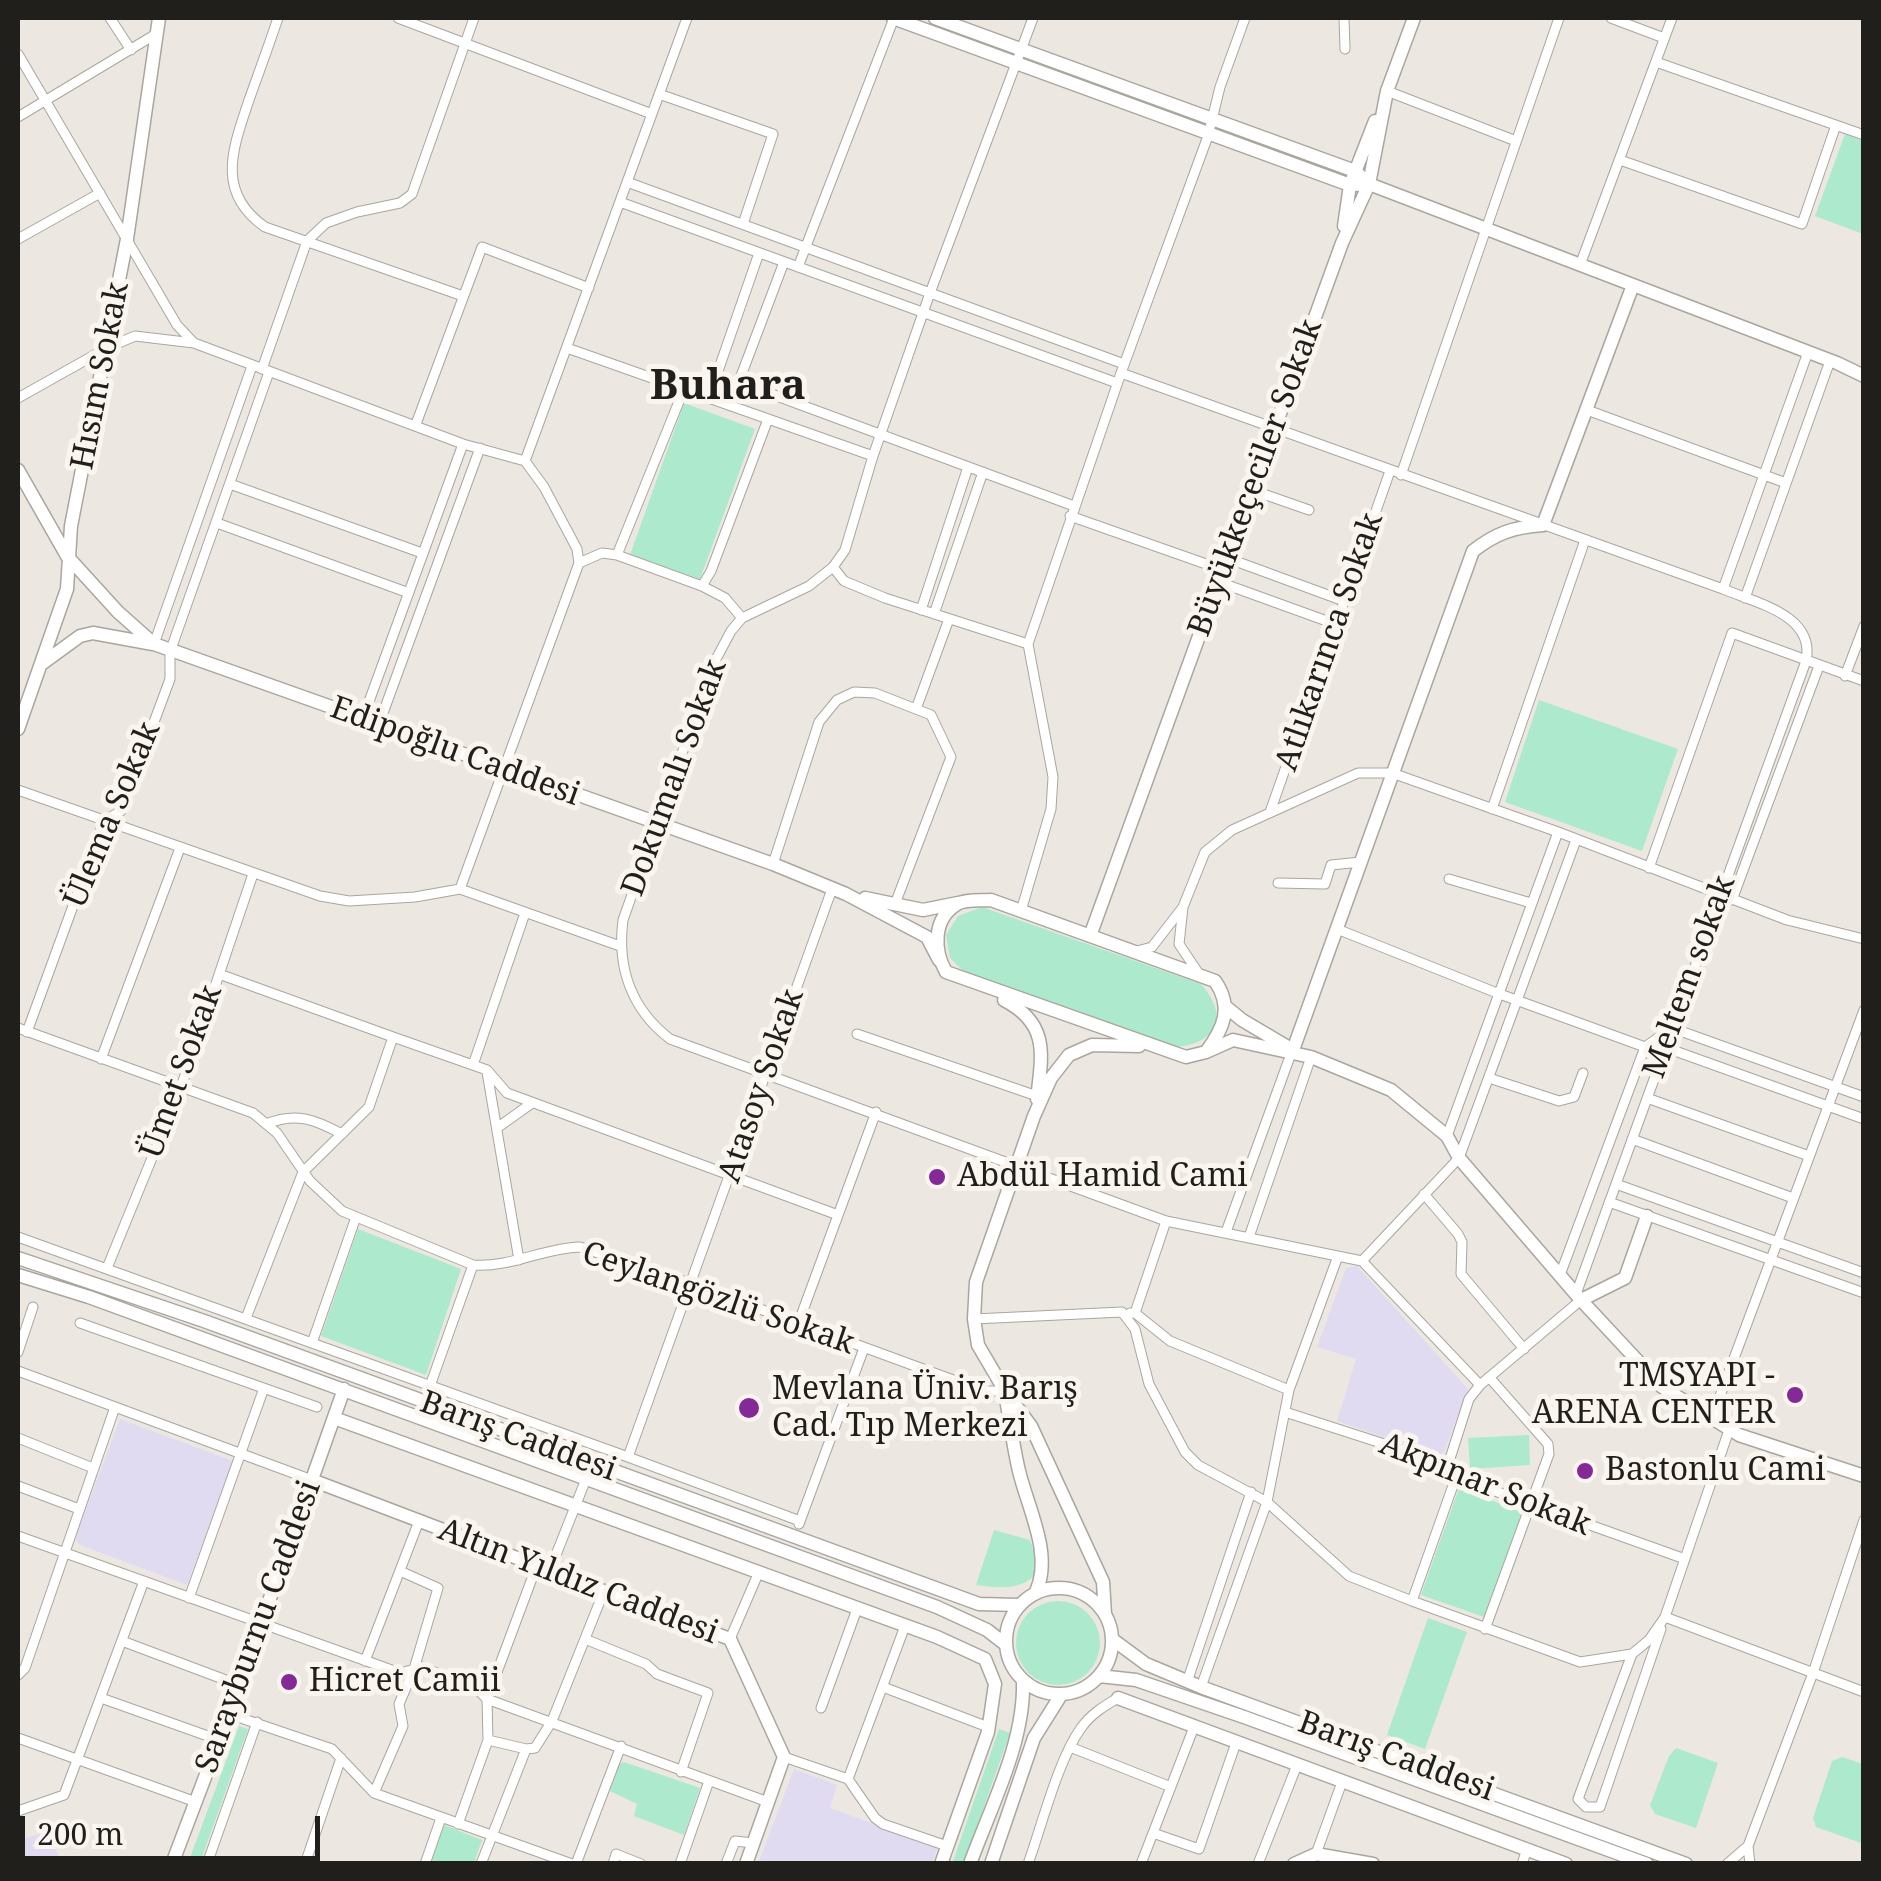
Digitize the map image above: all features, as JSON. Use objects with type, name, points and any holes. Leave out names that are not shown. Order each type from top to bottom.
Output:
[{"type":"street","points":[[110,18],[130,50]]},
{"type":"street","name":"Hısım Sokak","points":[[18,729],[67,589],[67,556],[127,239],[159,18]]},
{"type":"street","points":[[278,18],[234,146],[232,183],[250,216],[266,227],[464,296]]},
{"type":"street","points":[[398,18],[652,114]]},
{"type":"street","points":[[41,664],[80,636],[93,633],[154,644],[307,241],[326,223],[400,202],[412,194],[474,18]]},
{"type":"street","points":[[526,461],[687,18]]},
{"type":"street","points":[[798,267],[893,18],[1212,120],[1355,171],[1368,184]]},
{"type":"street","points":[[934,18],[1208,136],[1350,185],[1368,184],[1864,376]]},
{"type":"street","points":[[578,562],[602,553],[617,555],[702,586],[725,598],[742,618],[809,586],[833,567],[844,550],[930,293],[1033,18]]},
{"type":"street","points":[[1021,911],[1051,809],[1053,777],[1028,644],[1208,136],[1245,18]]},
{"type":"street","points":[[1344,18],[1345,49]]},
{"type":"street","name":"Büyükkeçeciler Sokak","points":[[1090,936],[1342,243],[1368,184],[1387,91],[1414,18]]},
{"type":"street","name":"Atlıkarınca Sokak","points":[[1270,812],[1335,624],[1486,229],[1558,18]]},
{"type":"street","points":[[1611,18],[1664,38]]},
{"type":"street","points":[[1580,265],[1672,18]]},
{"type":"street","points":[[18,117],[156,34]]},
{"type":"street","points":[[18,54],[177,324],[194,343]]},
{"type":"street","points":[[1656,62],[1864,134]]},
{"type":"street","points":[[1342,243],[1350,185],[1387,91],[1516,141]]},
{"type":"street","points":[[659,94],[773,134],[743,224]]},
{"type":"street","points":[[1620,160],[1802,224],[1836,124]]},
{"type":"street","points":[[628,182],[930,293],[1121,374],[1745,598],[1792,620],[1809,646],[1806,661]]},
{"type":"street","points":[[18,239],[100,193]]},
{"type":"street","points":[[620,202],[924,313],[1121,374]]},
{"type":"street","points":[[416,424],[482,246],[589,288]]},
{"type":"street","points":[[709,398],[759,253]]},
{"type":"street","points":[[730,405],[784,262]]},
{"type":"street","points":[[1543,525],[1633,285]]},
{"type":"street","points":[[18,398],[135,336],[194,343],[463,444],[526,461],[568,533],[578,562],[460,890]]},
{"type":"street","points":[[567,348],[873,456]]},
{"type":"street","points":[[1723,590],[1808,352]]},
{"type":"street","points":[[1745,598],[1830,361]]},
{"type":"street","name":"Ülema Sokak","points":[[22,1030],[104,821],[120,811],[170,679],[170,652],[230,484],[261,369]]},
{"type":"street","points":[[739,382],[983,472],[1223,570],[1335,624]]},
{"type":"street","points":[[617,555],[684,388]]},
{"type":"street","points":[[1588,410],[1786,483]]},
{"type":"street","points":[[702,586],[768,419]]},
{"type":"street","points":[[363,718],[463,444]]},
{"type":"street","points":[[379,724],[480,448]]},
{"type":"street","points":[[921,610],[968,467]]},
{"type":"street","name":"Edipoğlu Caddesi","points":[[18,470],[22,490],[67,556],[154,644],[839,891]]},
{"type":"street","points":[[934,614],[983,472]]},
{"type":"street","points":[[230,484],[422,552]]},
{"type":"street","points":[[1252,490],[1309,510]]},
{"type":"street","points":[[216,523],[409,593]]},
{"type":"street","points":[[1226,1232],[1473,551],[1492,536],[1516,527],[1543,525]]},
{"type":"street","points":[[1492,809],[1586,540]]},
{"type":"street","points":[[833,567],[844,581],[1028,644]]},
{"type":"street","points":[[1223,570],[1344,600]]},
{"type":"street","name":"Dokumalı Sokak","points":[[742,618],[714,663],[623,920],[620,946],[624,970],[646,1020],[670,1038],[1166,1221],[1362,1261]]},
{"type":"street","points":[[916,708],[949,620]]},
{"type":"street","points":[[1845,676],[1864,626]]},
{"type":"street","points":[[1649,868],[1732,632],[1864,681]]},
{"type":"street","name":"Meltem sokak","points":[[1578,1297],[1664,1048],[1806,661]]},
{"type":"street","name":"Meltem sokak","points":[[1732,900],[1819,666]]},
{"type":"street","points":[[772,864],[818,722],[837,700],[854,692],[875,693],[930,715],[950,758],[895,904]]},
{"type":"street","points":[[1201,976],[1179,944],[1183,907],[1205,852],[1232,830],[1358,773],[1392,773],[1787,920],[1864,940]]},
{"type":"street","points":[[18,790],[320,896],[349,901],[460,890],[620,946]]},
{"type":"street","points":[[1447,1136],[1558,832]]},
{"type":"street","points":[[1480,1384],[1362,1261],[1459,1158],[1576,840]]},
{"type":"street","points":[[101,1059],[180,848]]},
{"type":"street","points":[[1278,883],[1325,884],[1332,865],[1361,862]]},
{"type":"street","name":"Ümet Sokak","points":[[107,1268],[181,1086],[253,874]]},
{"type":"street","points":[[1449,878],[1531,903]]},
{"type":"street","points":[[839,891],[922,910],[991,900],[1215,981],[1226,997],[1225,1006],[1217,1037],[1206,1052]]},
{"type":"street","points":[[839,891],[927,937],[946,972],[1015,1006],[1032,1020],[1043,1047],[1034,1116]]},
{"type":"street","name":"Atasoy Sokak","points":[[628,1457],[767,1073],[839,891]]},
{"type":"street","points":[[939,960],[935,946],[939,930],[945,915],[960,902]]},
{"type":"street","points":[[1134,952],[1152,947],[1183,907]]},
{"type":"street","points":[[473,1065],[525,913]]},
{"type":"street","points":[[1337,929],[1645,1047],[1664,1048],[1864,1119]]},
{"type":"street","points":[[218,974],[487,1070],[507,1093],[838,1215]]},
{"type":"street","points":[[978,986],[1186,1056],[1233,1040],[1293,1050]]},
{"type":"street","points":[[1225,1006],[1293,1050],[1391,1090],[1447,1136],[1459,1158],[1578,1297],[1662,1387],[1730,1430],[1864,1476]]},
{"type":"street","points":[[1711,1420],[1864,1010]]},
{"type":"street","points":[[1645,1047],[1672,1028],[1864,1097]]},
{"type":"street","name":"Ceylangözlü Sokak","points":[[22,1030],[253,1113],[277,1133],[303,1172],[342,1211],[473,1265],[490,1266],[580,1247],[983,1391],[1005,1391]]},
{"type":"street","points":[[858,1034],[1037,1096]]},
{"type":"street","points":[[246,1318],[303,1172],[369,1107],[393,1037]]},
{"type":"street","points":[[1005,1391],[1019,1470],[1041,1549],[1042,1578],[1036,1592],[1020,1605],[1006,1630],[1005,1644],[1008,1658],[1023,1681],[1034,1689],[1061,1694],[1088,1686],[1099,1676],[1111,1652],[1102,1582],[1031,1426],[978,1345],[974,1318],[976,1282],[1051,1078],[1068,1056],[1092,1044],[1154,1046]]},
{"type":"street","name":"Meltem sokak","points":[[1560,1275],[1645,1047]]},
{"type":"street","points":[[1249,1237],[1312,1057]]},
{"type":"street","points":[[487,1070],[519,1260]]},
{"type":"street","points":[[1489,1078],[1560,1101],[1574,1097],[1583,1074]]},
{"type":"street","points":[[1647,1098],[1809,1156]]},
{"type":"street","points":[[497,1128],[532,1103]]},
{"type":"street","points":[[798,1324],[876,1112]]},
{"type":"street","points":[[266,1124],[300,1116],[342,1134]]},
{"type":"street","points":[[1632,1139],[1794,1198]]},
{"type":"street","points":[[1616,1184],[1864,1273]]},
{"type":"street","points":[[1424,1194],[1462,1242],[1460,1274],[1524,1348]]},
{"type":"street","points":[[1609,1202],[1864,1293]]},
{"type":"street","points":[[1448,1468],[1469,1399],[1480,1384],[1578,1297],[1624,1278],[1647,1216]]},
{"type":"street","points":[[312,1342],[356,1217]]},
{"type":"street","points":[[1135,1313],[1166,1221]]},
{"type":"street","points":[[18,1237],[800,1521]]},
{"type":"street","points":[[1194,1684],[1268,1502],[1289,1390],[1338,1256]]},
{"type":"street","name":"Barış Caddesi","points":[[18,1258],[167,1308],[978,1604],[1020,1605]]},
{"type":"street","points":[[430,1386],[473,1265]]},
{"type":"street","name":"Barış Caddesi","points":[[18,1275],[90,1297],[937,1606],[988,1630],[1005,1644]]},
{"type":"street","points":[[18,1352],[33,1307]]},
{"type":"street","points":[[1122,1312],[1135,1330],[1149,1384],[1185,1452],[1198,1465],[1268,1502],[1349,1576],[1580,1662],[1632,1654]]},
{"type":"street","points":[[974,1318],[1135,1313],[1170,1341],[1289,1390]]},
{"type":"street","points":[[80,1323],[317,1407]]},
{"type":"street","points":[[794,1538],[864,1348]]},
{"type":"street","points":[[18,1372],[312,1480]]},
{"type":"street","points":[[1485,1629],[1549,1454],[1548,1444],[1489,1377]]},
{"type":"street","points":[[189,1598],[264,1388]]},
{"type":"street","name":"Sarayburnu Caddesi","points":[[172,1864],[344,1389]]},
{"type":"street","points":[[18,1675],[25,1668],[115,1408]]},
{"type":"street","name":"Akpınar Sokak","points":[[1285,1412],[1440,1462],[1456,1477],[1685,1559]]},
{"type":"street","name":"Barış Caddesi","points":[[334,1418],[857,1608],[985,1659],[995,1684],[988,1727]]},
{"type":"street","points":[[1665,1617],[1632,1654],[1578,1799],[1586,1807],[1600,1807],[1730,1430]]},
{"type":"street","points":[[18,1438],[93,1468]]},
{"type":"street","points":[[1412,1601],[1456,1477]]},
{"type":"street","points":[[458,1824],[488,1740],[487,1699],[586,1479]]},
{"type":"street","name":"Altın Yıldız Caddesi","points":[[312,1480],[730,1638],[784,1757]]},
{"type":"street","points":[[18,1486],[78,1509]]},
{"type":"street","points":[[1194,1684],[1251,1492]]},
{"type":"street","points":[[1750,1864],[1748,1846],[1864,1520]]},
{"type":"street","points":[[365,1661],[419,1521]]},
{"type":"street","points":[[18,1536],[400,1673],[422,1667],[477,1689],[487,1699],[768,1802]]},
{"type":"street","points":[[374,1792],[403,1726],[399,1704],[414,1669],[438,1588],[400,1571]]},
{"type":"street","points":[[730,1638],[758,1574]]},
{"type":"street","points":[[18,1811],[64,1795],[144,1581]]},
{"type":"street","points":[[1036,1592],[1067,1588],[1095,1602],[1105,1614]]},
{"type":"street","points":[[488,1740],[536,1748],[552,1721],[604,1591]]},
{"type":"street","points":[[821,1708],[857,1608]]},
{"type":"street","points":[[1665,1617],[1864,1692]]},
{"type":"street","points":[[848,1778],[905,1626]]},
{"type":"street","points":[[585,1638],[646,1664],[657,1674],[708,1692],[681,1772]]},
{"type":"street","name":"Barış Caddesi","points":[[1112,1639],[1146,1664],[1194,1684],[1686,1864]]},
{"type":"street","points":[[122,1641],[239,1686]]},
{"type":"street","name":"Barış Caddesi","points":[[1099,1676],[1136,1680],[1244,1716],[1647,1864]]},
{"type":"street","points":[[970,1864],[1013,1746],[1024,1704],[1023,1681]]},
{"type":"street","points":[[882,1687],[988,1727],[940,1864]]},
{"type":"street","points":[[991,1864],[1034,1738],[1061,1694]]},
{"type":"street","points":[[101,1698],[220,1740]]},
{"type":"street","points":[[1028,1864],[1070,1747],[1097,1710],[1118,1698]]},
{"type":"street","name":"Barış Caddesi","points":[[1118,1698],[1566,1864]]},
{"type":"street","points":[[229,1714],[332,1749],[374,1792],[574,1864],[621,1746]]},
{"type":"street","points":[[207,1864],[257,1722]]},
{"type":"street","points":[[1142,1864],[1194,1727]]},
{"type":"street","points":[[18,1738],[196,1802]]},
{"type":"street","points":[[1153,1833],[1199,1849],[1236,1743]]},
{"type":"street","points":[[1070,1747],[1170,1787]]},
{"type":"street","points":[[482,1864],[526,1749]]},
{"type":"street","points":[[746,1864],[784,1757],[848,1778],[883,1824],[947,1846]]},
{"type":"street","points":[[305,1864],[341,1758]]},
{"type":"street","points":[[1258,1864],[1297,1765]]},
{"type":"street","points":[[680,1864],[709,1781]]},
{"type":"street","points":[[1316,1854],[1342,1782]]},
{"type":"street","points":[[1584,1826],[1586,1807]]},
{"type":"street","points":[[425,1864],[441,1818]]},
{"type":"street","points":[[726,1864],[736,1841],[753,1844]]},
{"type":"street","points":[[1728,1864],[1748,1846]]},
{"type":"street","points":[[1522,1864],[1527,1849]]},
{"type":"street","points":[[612,1864],[616,1854],[641,1864]]},
{"type":"street","points":[[1294,1864],[1316,1854],[1372,1864]]},
{"type":"shaded area","points":[[1357,1266],[1468,1389],[1442,1457],[1337,1421],[1356,1359],[1317,1347],[1346,1268]]},
{"type":"shaded area","points":[[120,1419],[233,1461],[187,1585],[80,1545],[75,1538]]},
{"type":"shaded area","points":[[794,1769],[837,1785],[830,1808],[938,1847],[932,1863],[758,1864]]},
{"type":"shaded area","points":[[48,1832],[62,1863],[18,1863],[18,1840]]},
{"type":"green space","points":[[1845,134],[1863,141],[1863,234],[1815,216]]},
{"type":"green space","points":[[684,403],[755,429],[700,579],[630,555]]},
{"type":"green space","points":[[1539,700],[1678,749],[1642,851],[1505,802]]},
{"type":"green space","points":[[982,907],[1201,984],[1215,1007],[1214,1027],[1200,1041],[1174,1047],[966,974],[950,958],[946,935],[958,916]]},
{"type":"green space","points":[[358,1229],[461,1269],[426,1375],[321,1336]]},
{"type":"green space","points":[[1529,1435],[1530,1465],[1470,1469],[1468,1438]]},
{"type":"green space","points":[[1459,1488],[1522,1512],[1484,1617],[1421,1595]]},
{"type":"green space","points":[[994,1530],[1030,1540],[1036,1574],[1008,1587],[976,1585]]},
{"type":"green space","points":[[1050,1601],[1066,1601],[1082,1608],[1093,1619],[1100,1643],[1097,1659],[1088,1673],[1066,1685],[1050,1685],[1034,1678],[1023,1667],[1016,1651],[1016,1635],[1023,1619],[1034,1608]]},
{"type":"green space","points":[[1428,1618],[1467,1632],[1425,1749],[1387,1735]]},
{"type":"green space","points":[[239,1726],[248,1729],[200,1863],[188,1863]]},
{"type":"green space","points":[[999,1729],[1010,1733],[964,1863],[952,1864]]},
{"type":"green space","points":[[1676,1748],[1718,1763],[1696,1828],[1655,1814],[1650,1805],[1669,1756]]},
{"type":"green space","points":[[1842,1757],[1863,1764],[1861,1843],[1816,1827],[1813,1818],[1832,1761]]},
{"type":"green space","points":[[624,1762],[700,1788],[684,1835],[634,1816],[637,1804],[610,1791],[619,1764]]},
{"type":"green space","points":[[444,1825],[482,1840],[474,1863],[430,1863]]},
{"type":"place","name":"Abdül Hamid Cami","points":[[937,1177]]},
{"type":"place","name":"TMSYAPI - ARENA CENTER","points":[[1795,1395]]},
{"type":"place","name":"Mevlana Üniv. Barış Cad. Tıp Merkezi","points":[[749,1408]]},
{"type":"place","name":"Bastonlu Cami","points":[[1585,1471]]},
{"type":"place","name":"Hicret Camii","points":[[289,1682]]},
{"type":"district","name":"Buhara","points":[[728,387]]}]
